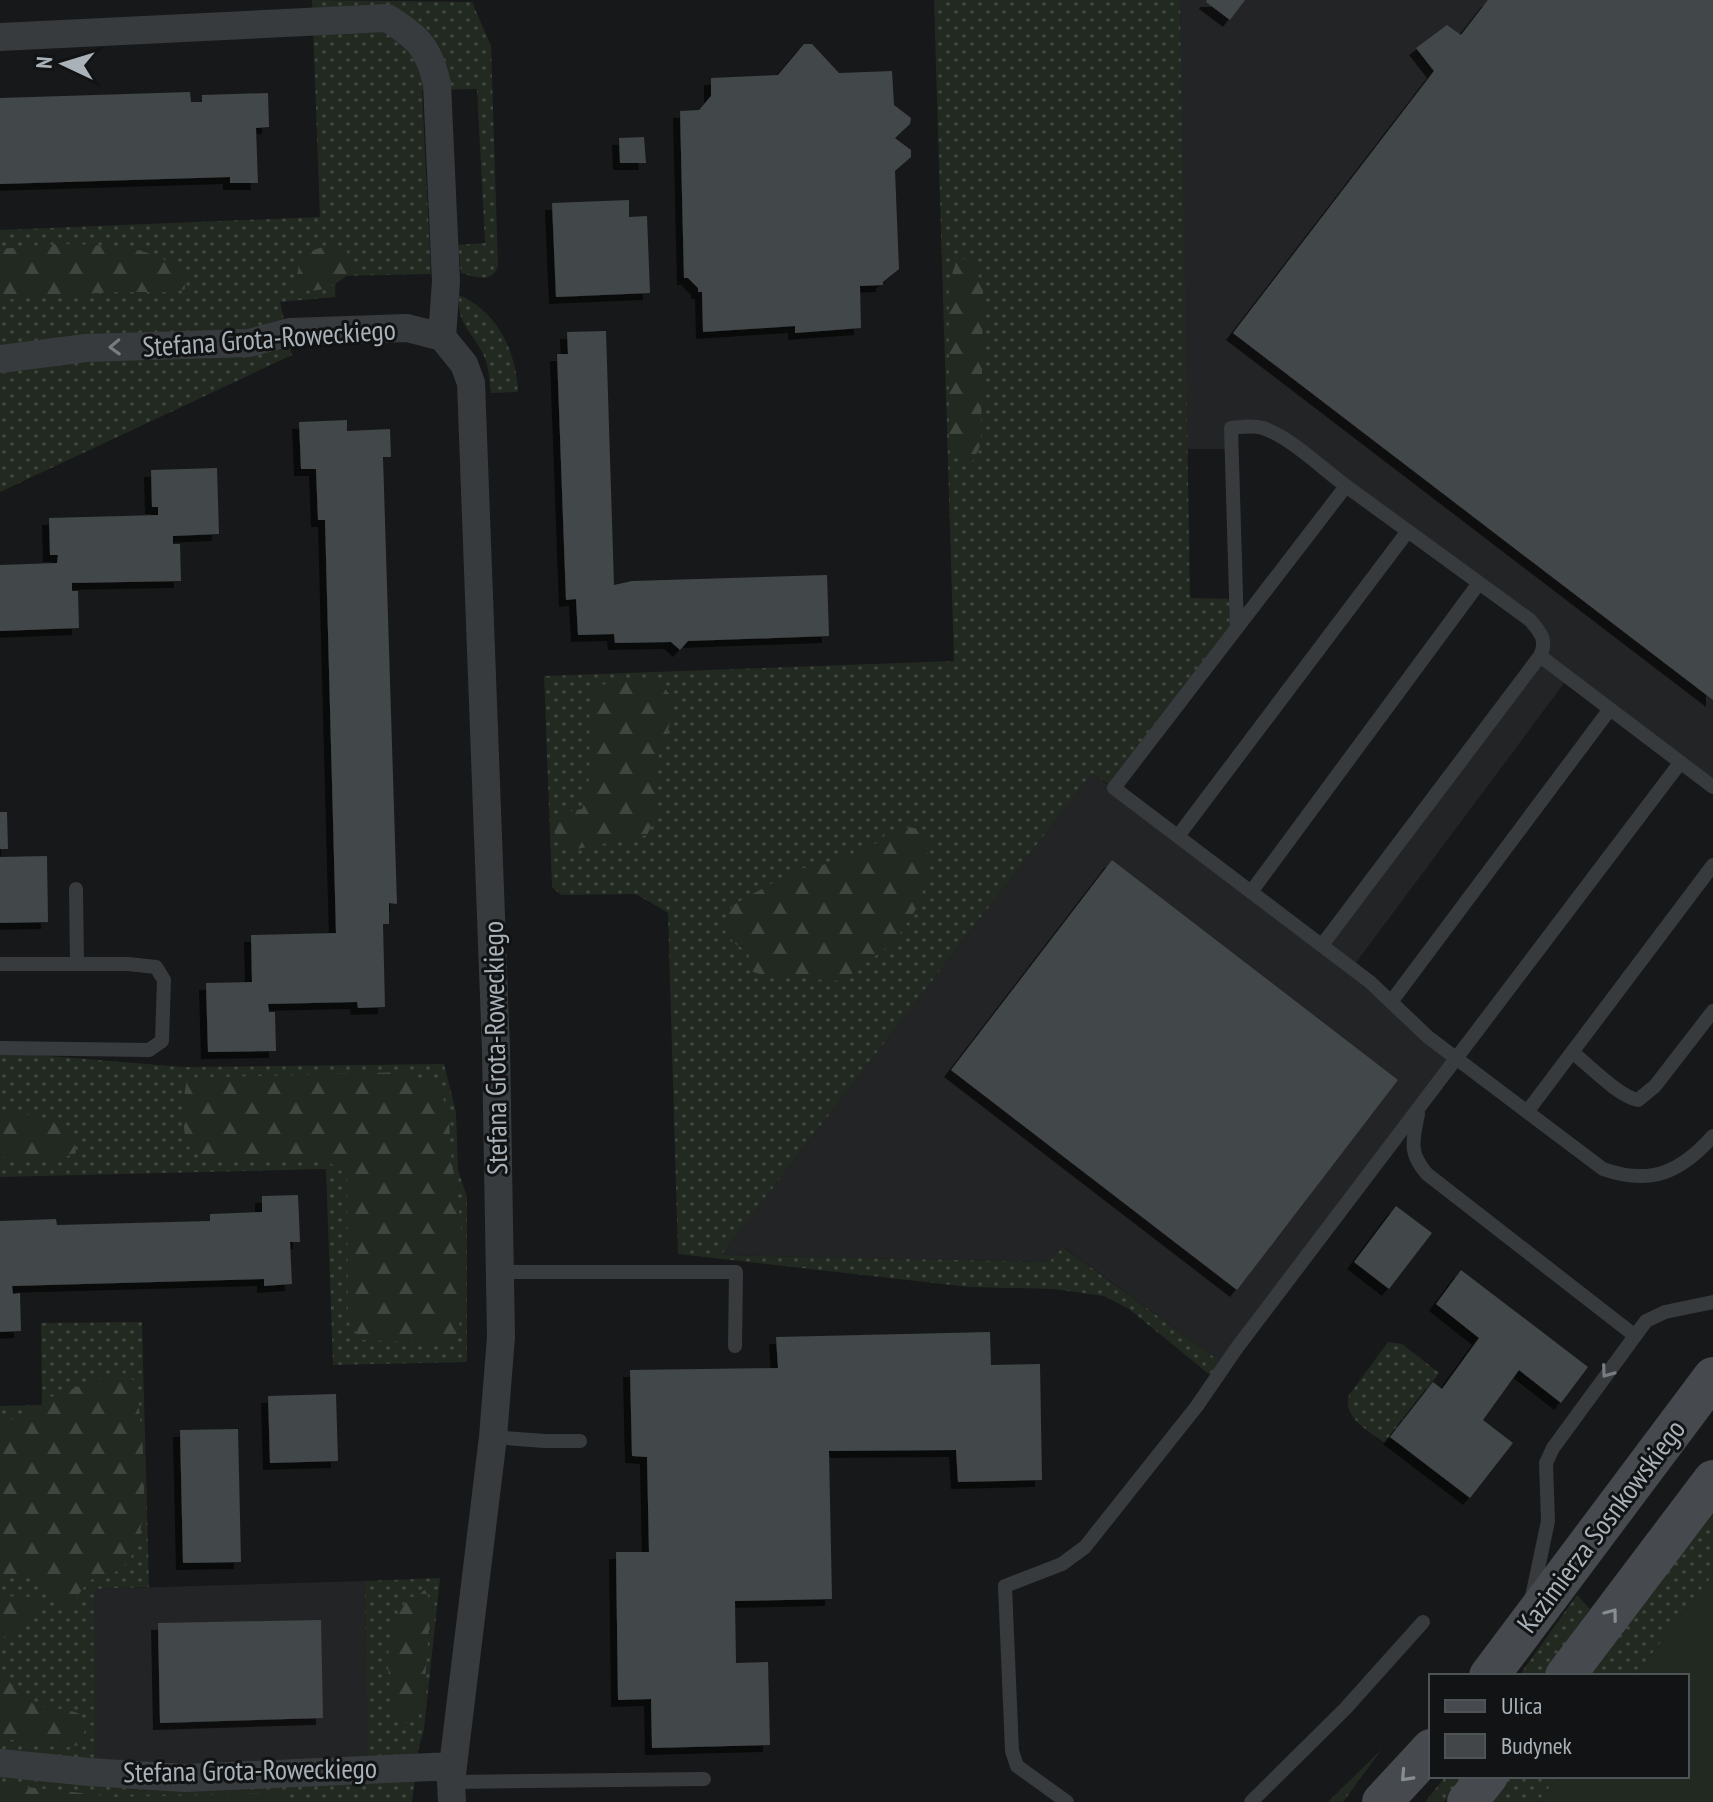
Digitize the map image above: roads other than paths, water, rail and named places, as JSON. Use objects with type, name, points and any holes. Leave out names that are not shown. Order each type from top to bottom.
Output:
[{"type":"street","points":[[0,37],[379,9],[424,45],[434,67],[446,281],[442,337]]},
{"type":"street","name":"Stefana Grota-Roweckiego","points":[[0,359],[86,348],[249,343],[290,332],[381,327],[407,328],[442,337],[464,364],[471,383],[473,406],[495,1020],[501,1337],[493,1437],[451,1788],[185,1778],[0,1763]]},
{"type":"street","name":"Kazimierza Sosnkowskiego","points":[[1490,1674],[1713,1377]]},
{"type":"street","points":[[1567,1674],[1713,1480]]},
{"type":"street","points":[[1382,1802],[1429,1751]]},
{"type":"street","points":[[1467,1802],[1486,1778]]},
{"type":"lane","points":[[1237,628],[1231,428],[1251,426],[1264,428],[1278,436],[1530,620],[1542,634],[1545,647],[1540,656],[1322,945]]},
{"type":"lane","points":[[1346,486],[1114,788],[1370,982],[1428,1037],[1603,1169],[1619,1175],[1660,1175],[1697,1155],[1713,1136]]},
{"type":"lane","points":[[1178,836],[1408,531]]},
{"type":"lane","points":[[1251,892],[1479,583]]},
{"type":"lane","points":[[1540,656],[1713,787]]},
{"type":"lane","points":[[1391,1002],[1610,709]]},
{"type":"lane","points":[[1067,1802],[1017,1766],[1012,1751],[1005,1586],[1062,1564],[1085,1547],[1197,1406],[1236,1349],[1680,763]]},
{"type":"lane","points":[[1527,1112],[1713,865]]},
{"type":"lane","points":[[76,889],[77,964]]},
{"type":"lane","points":[[0,964],[128,964],[156,967],[164,980],[162,1041],[149,1050],[0,1048]]},
{"type":"lane","points":[[1572,1052],[1621,1092],[1638,1100],[1655,1086],[1713,1011]]},
{"type":"lane","points":[[1419,1109],[1412,1142],[1415,1160],[1427,1174],[1634,1335]]},
{"type":"lane","points":[[500,1272],[736,1272],[735,1346]]},
{"type":"lane","points":[[1525,1628],[1548,1521],[1546,1463],[1556,1444],[1646,1321],[1665,1312],[1713,1302]]},
{"type":"lane","points":[[493,1437],[580,1441]]},
{"type":"lane","points":[[1251,1802],[1345,1709],[1423,1622]]},
{"type":"lane","points":[[451,1788],[704,1779]]}]
